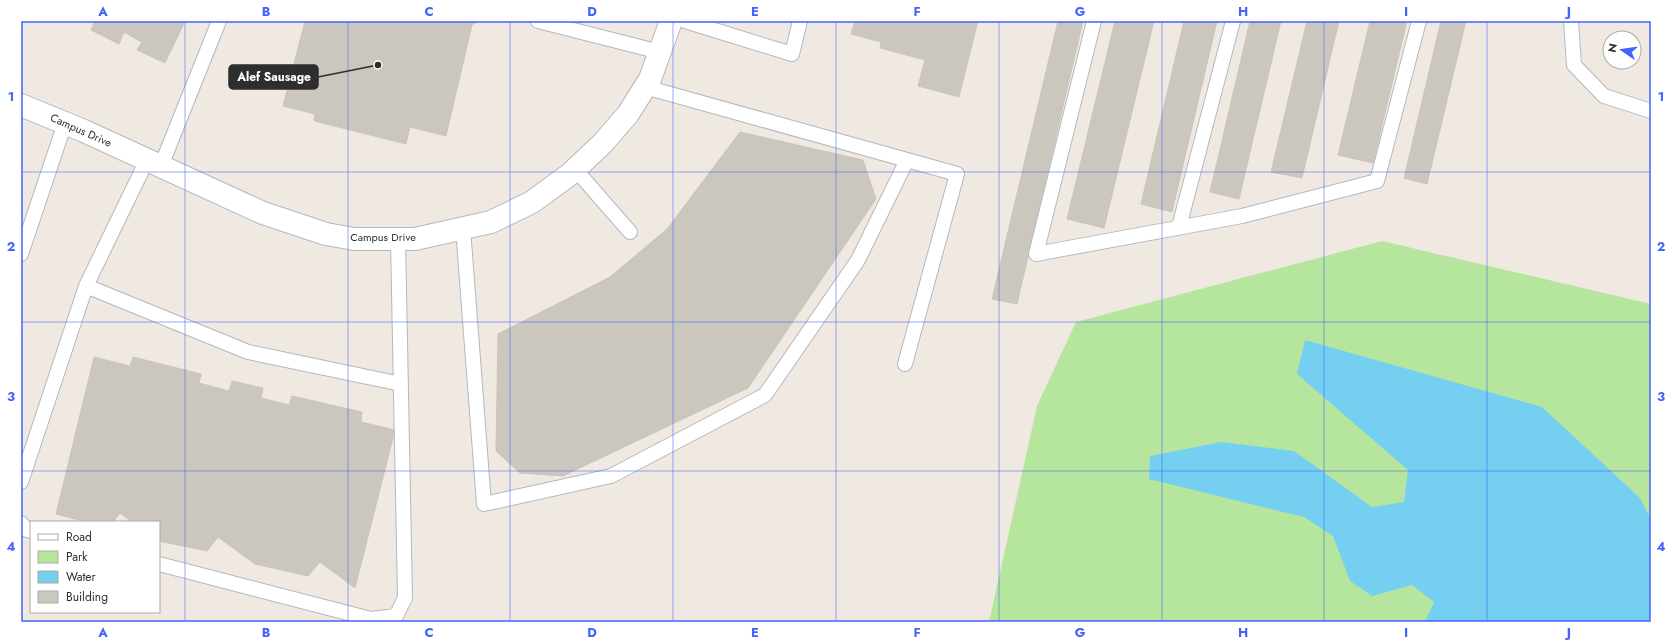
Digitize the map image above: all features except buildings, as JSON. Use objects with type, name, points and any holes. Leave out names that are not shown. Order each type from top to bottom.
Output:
[{"type":"street","name":"Campus Drive","points":[[21,105],[65,123],[263,213],[326,234],[354,240],[415,238],[491,222],[532,202],[575,169],[602,144],[628,114],[650,79],[671,21]]},
{"type":"lane","points":[[21,482],[86,286],[154,163],[220,21]]},
{"type":"lane","points":[[538,21],[660,52]]},
{"type":"lane","points":[[685,21],[792,54],[800,21]]},
{"type":"lane","points":[[1094,21],[1036,254],[1246,215],[1377,181],[1419,21]]},
{"type":"lane","points":[[1179,227],[1233,21]]},
{"type":"lane","points":[[1571,21],[1574,65],[1604,96],[1651,111]]},
{"type":"lane","points":[[645,87],[957,174],[905,364]]},
{"type":"lane","points":[[21,254],[65,123]]},
{"type":"lane","points":[[463,228],[484,504],[611,476],[766,395],[858,260],[907,160]]},
{"type":"lane","points":[[575,169],[630,232]]},
{"type":"lane","points":[[160,564],[371,619],[396,616],[405,598],[398,239]]},
{"type":"lane","points":[[86,286],[248,352],[401,384]]},
{"type":"lane","points":[[21,523],[27,530],[30,531]]},
{"type":"green space","points":[[1382,241],[1651,304],[1651,622],[989,622],[1037,406],[1076,322]]},
{"type":"water","points":[[1305,340],[1542,407],[1640,498],[1651,520],[1651,622],[1425,622],[1434,602],[1412,585],[1372,596],[1350,581],[1333,536],[1304,517],[1149,479],[1150,456],[1221,442],[1294,451],[1372,507],[1404,502],[1408,470],[1297,374]]},
{"type":"place","name":"Alef Sausage","points":[[378,65]]}]
